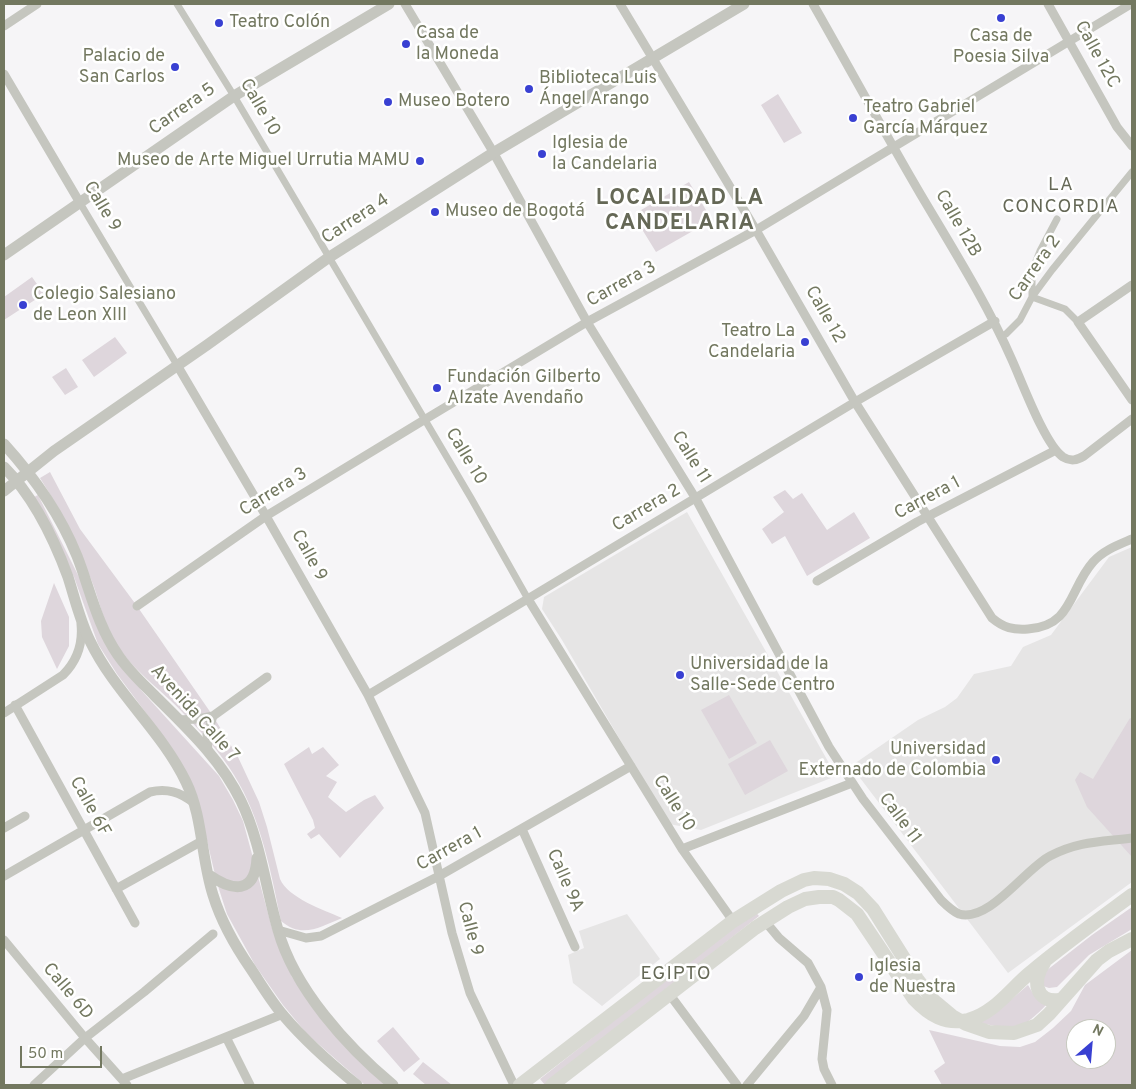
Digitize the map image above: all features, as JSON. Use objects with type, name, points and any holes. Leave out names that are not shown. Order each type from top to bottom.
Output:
[{"type":"main road","points":[[520,1085],[733,921],[781,890],[798,882],[814,878],[835,880],[864,898],[926,991],[942,1008],[946,1018]]},
{"type":"main road","points":[[946,1018],[957,1021],[975,1018],[991,1009],[1025,976],[1132,895]]},
{"type":"main road","points":[[552,1085],[766,920],[797,902],[806,899],[819,896],[833,897],[845,903],[854,910],[922,1008],[982,1030],[1014,1032],[1037,1025],[1096,960],[1132,939]]},
{"type":"main road","points":[[1047,959],[1037,976],[1038,987],[1045,997],[1059,1000]]},
{"type":"street","points":[[4,26],[38,4]]},
{"type":"street","name":"Calle 10","points":[[177,4],[234,96],[528,599],[682,849],[733,921]]},
{"type":"street","name":"Carrera 5","points":[[4,255],[234,96],[389,4]]},
{"type":"street","name":"Calle 11","points":[[405,4],[493,153],[587,322],[696,499],[829,747],[852,783],[940,900],[952,910],[962,914],[982,911],[1037,865],[1057,852],[1089,842],[1132,838]]},
{"type":"street","name":"Calle 12","points":[[620,4],[756,230],[855,402],[992,618],[1000,625],[1012,629],[1038,628],[1047,625],[1059,618],[1068,606],[1084,572],[1093,562],[1106,551],[1132,538]]},
{"type":"street","name":"Carrera 4","points":[[4,491],[54,451],[328,258],[493,153],[744,4]]},
{"type":"street","name":"Calle 12B","points":[[813,4],[994,321],[1043,428],[1056,450],[1070,460],[1076,460],[1132,419]]},
{"type":"street","name":"Calle 12C","points":[[1048,4],[1117,127],[1132,146]]},
{"type":"street","name":"Carrera 3","points":[[137,606],[266,516],[424,420],[587,322],[756,230],[1131,4]]},
{"type":"street","name":"Calle 9","points":[[4,74],[266,516],[368,695],[425,813],[452,933],[470,993],[514,1085]]},
{"type":"street","name":"Carrera 2","points":[[1001,336],[1006,334],[1020,320],[1032,297],[1052,270],[1132,172]]},
{"type":"street","points":[[1057,219],[1032,271],[1032,297],[1065,309],[1078,322],[1132,400]]},
{"type":"street","points":[[1078,322],[1132,286]]},
{"type":"street","name":"Carrera 2","points":[[368,695],[855,402],[994,321]]},
{"type":"street","name":"Avenida Calle 7","points":[[4,444],[29,472],[41,489],[68,536],[98,617],[114,649],[133,674],[208,752],[228,778],[242,801],[257,849],[278,930],[288,960],[296,974],[316,1003],[355,1050],[393,1085]]},
{"type":"street","name":"Carrera 1","points":[[817,581],[929,516],[1056,450]]},
{"type":"street","points":[[4,467],[17,481],[32,504],[54,544],[68,577],[81,625],[81,641],[73,663],[63,675],[4,713]]},
{"type":"street","points":[[79,614],[102,663],[170,754],[185,781],[194,802],[213,896],[228,931],[244,959],[283,1014],[314,1048],[357,1085]]},
{"type":"street","points":[[178,720],[213,716],[267,677]]},
{"type":"street","name":"Calle 6F","points":[[15,705],[135,923]]},
{"type":"street","points":[[208,752],[206,735],[213,716]]},
{"type":"street","name":"Carrera 1","points":[[278,930],[306,938],[321,936],[439,876],[631,766]]},
{"type":"street","points":[[682,849],[852,783]]},
{"type":"street","points":[[4,876],[144,795],[156,791],[176,792],[194,802]]},
{"type":"street","points":[[4,828],[25,816]]},
{"type":"street","name":"Calle 9A","points":[[522,828],[575,947]]},
{"type":"street","points":[[116,889],[202,841]]},
{"type":"street","points":[[208,874],[233,888],[243,885],[255,874],[257,849]]},
{"type":"street","points":[[766,920],[779,938],[808,963],[821,987],[827,1010],[822,1059],[824,1069],[832,1085]]},
{"type":"street","points":[[34,1085],[85,1038],[144,992],[213,934]]},
{"type":"street","name":"Calle 6D","points":[[5,945],[125,1082]]},
{"type":"street","points":[[747,1085],[804,1016],[821,987]]},
{"type":"street","points":[[670,995],[736,1085]]},
{"type":"street","points":[[125,1082],[283,1014]]},
{"type":"street","points":[[226,1037],[250,1085]]},
{"type":"shaded area","points":[[778,94],[802,133],[784,143],[761,105]]},
{"type":"shaded area","points":[[689,182],[712,220],[656,252],[640,226],[642,225],[636,213]]},
{"type":"shaded area","points":[[32,277],[44,294],[4,320],[4,297]]},
{"type":"shaded area","points":[[115,337],[127,353],[94,377],[82,360]]},
{"type":"shaded area","points":[[66,368],[78,387],[65,395],[52,377]]},
{"type":"shaded area","points":[[50,472],[80,529],[137,606],[213,716],[238,757],[259,802],[280,879],[284,886],[307,903],[342,918],[311,930],[296,929],[281,921],[264,846],[243,792],[229,767],[210,743],[175,705],[137,670],[114,640],[104,618],[91,579],[74,541],[55,502],[40,478]]},
{"type":"shaded area","points":[[785,490],[793,499],[802,493],[827,530],[854,512],[870,538],[807,576],[785,536],[772,544],[762,529],[784,512],[773,497]]},
{"type":"shaded area","points":[[38,495],[78,575],[141,690],[219,776],[233,800],[243,821],[272,928],[292,977],[315,1009],[385,1085],[365,1085],[307,1034],[283,1005],[255,965],[227,914],[217,883],[199,807],[149,717],[117,674],[98,644],[74,577],[34,497]]},
{"type":"shaded area","name":"Universidad de la Salle-Sede Centro","points":[[687,512],[834,772],[831,778],[701,830],[669,824],[542,609],[544,597]]},
{"type":"shaded area","name":"Universidad Externado de Colombia","points":[[1132,547],[1132,882],[1008,973],[851,766],[918,720],[945,707],[957,698],[974,674],[1011,666],[1023,647],[1051,635],[1109,557]]},
{"type":"shaded area","points":[[54,583],[69,617],[69,646],[57,669],[42,637],[41,621]]},
{"type":"shaded area","points":[[729,695],[757,743],[729,759],[701,710]]},
{"type":"shaded area","points":[[1130,718],[1132,719],[1132,857],[1087,807],[1075,780],[1080,772],[1093,779]]},
{"type":"shaded area","points":[[770,740],[788,771],[745,795],[728,764]]},
{"type":"shaded area","points":[[309,747],[312,754],[323,747],[339,765],[326,776],[337,782],[328,797],[346,812],[375,795],[384,808],[340,858],[319,834],[311,839],[307,834],[315,828],[313,820],[284,764]]},
{"type":"shaded area","points":[[1132,907],[1132,929],[1089,955],[1057,987],[1049,988],[1043,986],[1042,974]]},
{"type":"shaded area","points":[[754,910],[759,916],[545,1085],[540,1079]]},
{"type":"shaded area","points":[[627,914],[660,959],[602,1006],[573,983],[568,955],[584,948],[579,931]]},
{"type":"shaded area","points":[[1132,950],[1132,1085],[942,1085],[934,1071],[945,1063],[929,1030],[1000,1046],[1020,1047],[1035,1042],[1071,1011],[1085,985]]},
{"type":"shaded area","points":[[1028,985],[1034,995],[1048,1003],[1032,1019],[1018,1026],[1011,1027],[980,1023],[999,1010]]},
{"type":"shaded area","points":[[393,1027],[420,1059],[404,1072],[377,1041]]},
{"type":"shaded area","points":[[423,1062],[452,1085],[426,1085],[413,1074]]},
{"type":"place","name":"Casa de Poesia Silva","points":[[1001,18]]},
{"type":"place","name":"Teatro Colón","points":[[219,23]]},
{"type":"place","name":"Casa de la Moneda","points":[[406,44]]},
{"type":"place","name":"Palacio de San Carlos","points":[[175,67]]},
{"type":"place","name":"Biblioteca Luis Ángel Arango","points":[[529,89]]},
{"type":"place","name":"Museo Botero","points":[[388,102]]},
{"type":"place","name":"Teatro Gabriel García Márquez","points":[[853,118]]},
{"type":"place","name":"Iglesia de la Candelaria","points":[[542,154]]},
{"type":"place","name":"Museo de Arte Miguel Urrutia MAMU","points":[[420,161]]},
{"type":"place","name":"Museo de Bogotá","points":[[435,212]]},
{"type":"place","name":"Colegio Salesiano de Leon XIII","points":[[23,305]]},
{"type":"place","name":"Teatro La Candelaria","points":[[805,342]]},
{"type":"place","name":"Fundación Gilberto Alzate Avendaño","points":[[437,388]]},
{"type":"place","name":"Universidad de la Salle-Sede Centro","points":[[680,675]]},
{"type":"place","name":"Universidad Externado de Colombia","points":[[996,760]]},
{"type":"place","name":"Iglesia de Nuestra","points":[[859,977]]},
{"type":"district","name":"LA CONCORDIA","points":[[1061,197]]},
{"type":"district","name":"LOCALIDAD LA CANDELARIA","points":[[680,212]]},
{"type":"district","name":"EGIPTO","points":[[676,975]]}]
